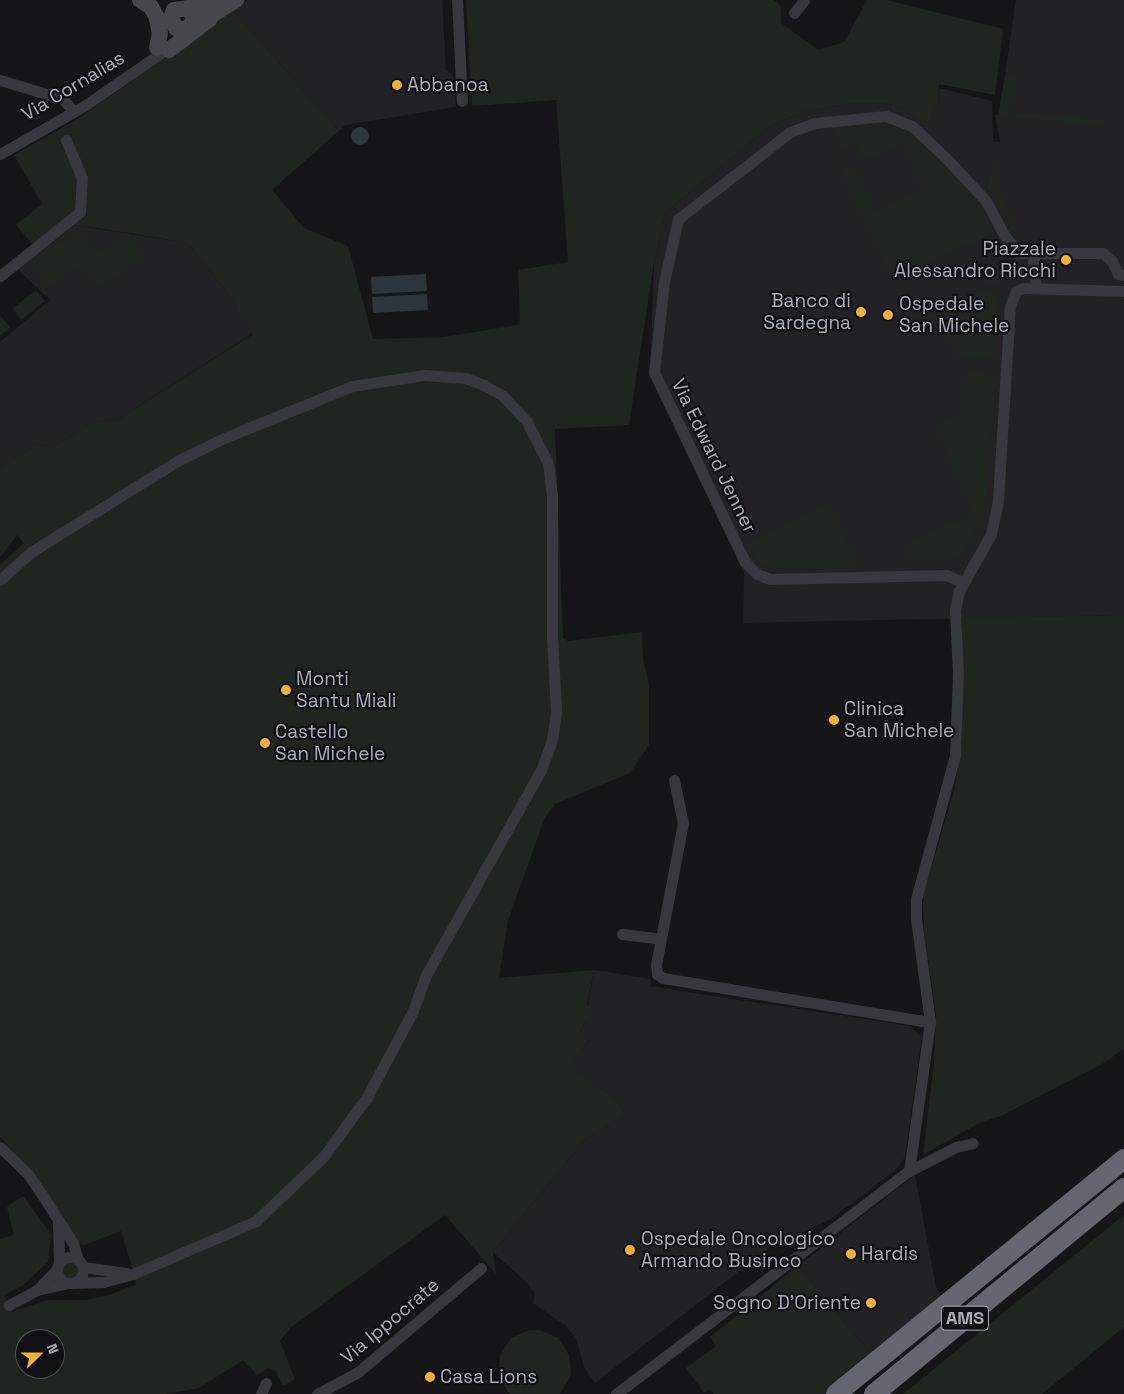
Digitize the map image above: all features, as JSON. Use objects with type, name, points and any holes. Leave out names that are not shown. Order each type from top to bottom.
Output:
[{"type":"highway","points":[[836,1394],[1124,1159]]},
{"type":"highway","name":"AMS","points":[[874,1394],[1053,1237],[1124,1170]]},
{"type":"highway","name":"AMS","points":[[851,1394],[1053,1237],[1124,1188]]},
{"type":"highway","points":[[894,1394],[1124,1203]]},
{"type":"street","points":[[140,0],[151,7],[157,18],[163,49],[236,0]]},
{"type":"street","points":[[154,0],[179,30],[210,19]]},
{"type":"street","points":[[171,21],[174,10],[188,4],[213,0]]},
{"type":"street","points":[[457,0],[462,101]]},
{"type":"street","points":[[794,13],[804,0]]},
{"type":"street","points":[[188,4],[193,14],[190,27]]},
{"type":"street","name":"Via Cornalias","points":[[163,49],[171,21]]},
{"type":"street","name":"Via Cornalias","points":[[0,154],[74,112],[141,68],[190,27]]},
{"type":"street","points":[[0,80],[64,99],[74,112]]},
{"type":"street","name":"Via Edward Jenner","points":[[962,582],[946,575],[770,579],[757,574],[745,562],[654,372],[671,243],[681,214],[790,132],[816,123],[886,116],[912,126],[946,158],[986,201],[1004,235],[1019,253],[1038,252]]},
{"type":"street","points":[[0,276],[80,212],[82,178],[66,140]]},
{"type":"street","points":[[1036,287],[1033,262],[1038,252],[1103,253],[1112,261],[1118,274],[1124,275]]},
{"type":"street","points":[[909,1171],[930,1022],[916,919],[916,899],[955,755],[958,674],[955,610],[962,582],[991,534],[998,500],[1006,402],[1010,306],[1016,291],[1036,287],[1124,291]]},
{"type":"street","points":[[0,580],[31,552],[177,461],[224,438],[352,386],[425,374],[465,378],[484,385],[503,396],[522,415],[535,433],[548,463],[552,495],[552,637],[556,712],[552,740],[541,770],[426,975],[394,1050],[367,1097],[324,1156],[256,1221],[133,1274],[104,1282],[70,1283],[38,1290],[9,1305]]},
{"type":"street","points":[[674,780],[683,823],[660,939],[656,964],[657,974],[663,978],[930,1022]]},
{"type":"street","points":[[622,934],[660,939]]},
{"type":"street","points":[[616,1394],[909,1171],[956,1147],[973,1142]]},
{"type":"street","points":[[0,1147],[28,1174],[73,1244],[82,1276],[70,1283]]},
{"type":"street","points":[[58,1221],[58,1266],[60,1279],[70,1283]]},
{"type":"street","points":[[38,1290],[58,1266],[70,1257],[80,1264],[133,1274]]},
{"type":"street","name":"Via Ippocrate","points":[[316,1394],[358,1372],[481,1268]]},
{"type":"street","points":[[261,1394],[266,1383]]},
{"type":"shaded area","points":[[248,0],[442,0],[446,70],[454,77],[456,107],[345,125],[339,131],[233,10]]},
{"type":"shaded area","points":[[466,0],[774,0],[781,7],[781,23],[818,50],[844,42],[867,0],[886,0],[1003,29],[995,95],[939,84],[938,104],[927,127],[901,107],[885,103],[847,104],[806,111],[770,126],[666,212],[654,262],[629,425],[555,429],[563,638],[568,641],[642,632],[643,660],[649,685],[649,745],[630,773],[555,804],[545,817],[508,921],[499,978],[594,970],[587,1005],[591,1013],[580,1030],[589,1039],[570,1067],[619,1102],[625,1115],[586,1138],[493,1252],[496,1274],[445,1215],[290,1328],[280,1341],[295,1379],[283,1386],[276,1372],[268,1368],[257,1375],[243,1360],[199,1388],[166,1394],[0,1394],[0,1239],[14,1235],[7,1207],[23,1196],[51,1234],[48,1262],[23,1285],[4,1295],[12,1312],[47,1300],[86,1300],[109,1295],[135,1285],[136,1280],[121,1231],[84,1245],[77,1243],[40,1182],[0,1137],[0,565],[24,543],[17,535],[0,557],[0,468],[37,444],[52,448],[95,421],[114,422],[253,334],[226,291],[188,243],[129,233],[144,257],[98,288],[82,264],[46,289],[29,263],[79,230],[96,255],[128,233],[64,223],[34,246],[16,225],[42,204],[14,155],[76,120],[233,10],[339,131],[272,190],[304,228],[348,246],[373,339],[444,337],[517,325],[520,321],[518,270],[568,262],[556,100],[472,106]]},
{"type":"shaded area","name":"Ospedale San Michele","points":[[1016,0],[1124,0],[1124,615],[743,623],[744,573],[650,377],[654,262],[666,212],[770,126],[806,111],[847,104],[885,103],[901,107],[927,126],[938,104],[939,88],[992,101],[993,142],[1000,142],[995,115],[999,115]]},
{"type":"shaded area","points":[[1016,75],[1008,113],[1102,119],[1106,115],[1106,127],[998,115],[1005,77]]},
{"type":"shaded area","points":[[886,121],[908,132],[950,172],[978,202],[995,233],[890,278],[840,170],[854,164],[875,211],[922,190],[901,144],[863,160],[856,145],[842,150],[832,127]]},
{"type":"shaded area","points":[[356,127],[364,127],[369,132],[367,143],[356,145],[351,140],[351,132]]},
{"type":"shaded area","points":[[993,161],[999,161],[998,180],[1022,247],[1012,241],[998,206],[987,190]]},
{"type":"shaded area","points":[[74,225],[188,243],[226,291],[253,333],[114,422],[95,421],[52,448],[37,444],[0,468],[0,342],[50,300],[18,269]]},
{"type":"shaded area","points":[[998,269],[1003,272],[1001,282],[979,282],[979,274]]},
{"type":"shaded area","points":[[426,274],[427,291],[372,294],[371,277]]},
{"type":"shaded area","points":[[974,289],[986,290],[999,298],[995,359],[957,358],[943,324],[937,327],[931,314],[976,295]]},
{"type":"shaded area","points":[[36,290],[45,301],[21,320],[13,308]]},
{"type":"shaded area","points":[[427,294],[428,310],[373,313],[372,297]]},
{"type":"shaded area","points":[[0,315],[10,328],[0,336]]},
{"type":"shaded area","points":[[965,370],[996,375],[986,499],[981,519],[969,545],[961,555],[950,559],[906,560],[901,546],[972,514],[934,425],[958,413]]},
{"type":"shaded area","points":[[832,503],[859,568],[778,569],[761,564],[744,548],[749,541]]},
{"type":"shaded area","points":[[1124,615],[1124,1048],[1106,1062],[1001,1116],[981,1122],[923,1155],[934,1062],[936,1014],[924,932],[923,895],[954,791],[962,743],[962,618]]},
{"type":"shaded area","points":[[594,970],[650,979],[651,986],[910,1026],[922,1037],[905,1157],[897,1169],[831,1219],[769,1248],[595,1383],[584,1367],[576,1338],[566,1326],[533,1303],[535,1293],[526,1282],[493,1252],[586,1138],[625,1115],[619,1102],[569,1067],[589,1040],[580,1030],[585,1023]]},
{"type":"shaded area","points":[[915,1175],[936,1287],[941,1296],[871,1354],[798,1266]]},
{"type":"shaded area","points":[[1124,1215],[1124,1327],[1042,1394],[903,1394]]},
{"type":"shaded area","points":[[67,1262],[73,1262],[78,1267],[76,1276],[67,1278],[62,1273],[62,1267]]},
{"type":"shaded area","points":[[798,1266],[871,1354],[825,1394],[714,1394],[710,1389],[704,1393],[686,1368],[716,1346],[710,1337]]},
{"type":"shaded area","points":[[529,1330],[540,1330],[558,1338],[569,1355],[571,1375],[560,1394],[510,1394],[502,1384],[499,1375],[500,1355],[511,1338]]},
{"type":"place","name":"Abbanoa","points":[[397,85]]},
{"type":"place","name":"Piazzale Alessandro Ricchi","points":[[1066,260]]},
{"type":"place","name":"Banco di Sardegna","points":[[861,312]]},
{"type":"place","name":"Ospedale San Michele","points":[[888,315]]},
{"type":"place","name":"Monti Santu Miali","points":[[286,690]]},
{"type":"place","name":"Clinica San Michele","points":[[834,720]]},
{"type":"place","name":"Castello San Michele","points":[[265,743]]},
{"type":"place","name":"Ospedale Oncologico Armando Businco","points":[[630,1250]]},
{"type":"place","name":"Hardis","points":[[851,1254]]},
{"type":"place","name":"Sogno D'Oriente","points":[[871,1303]]},
{"type":"place","name":"Casa Lions","points":[[430,1377]]}]
